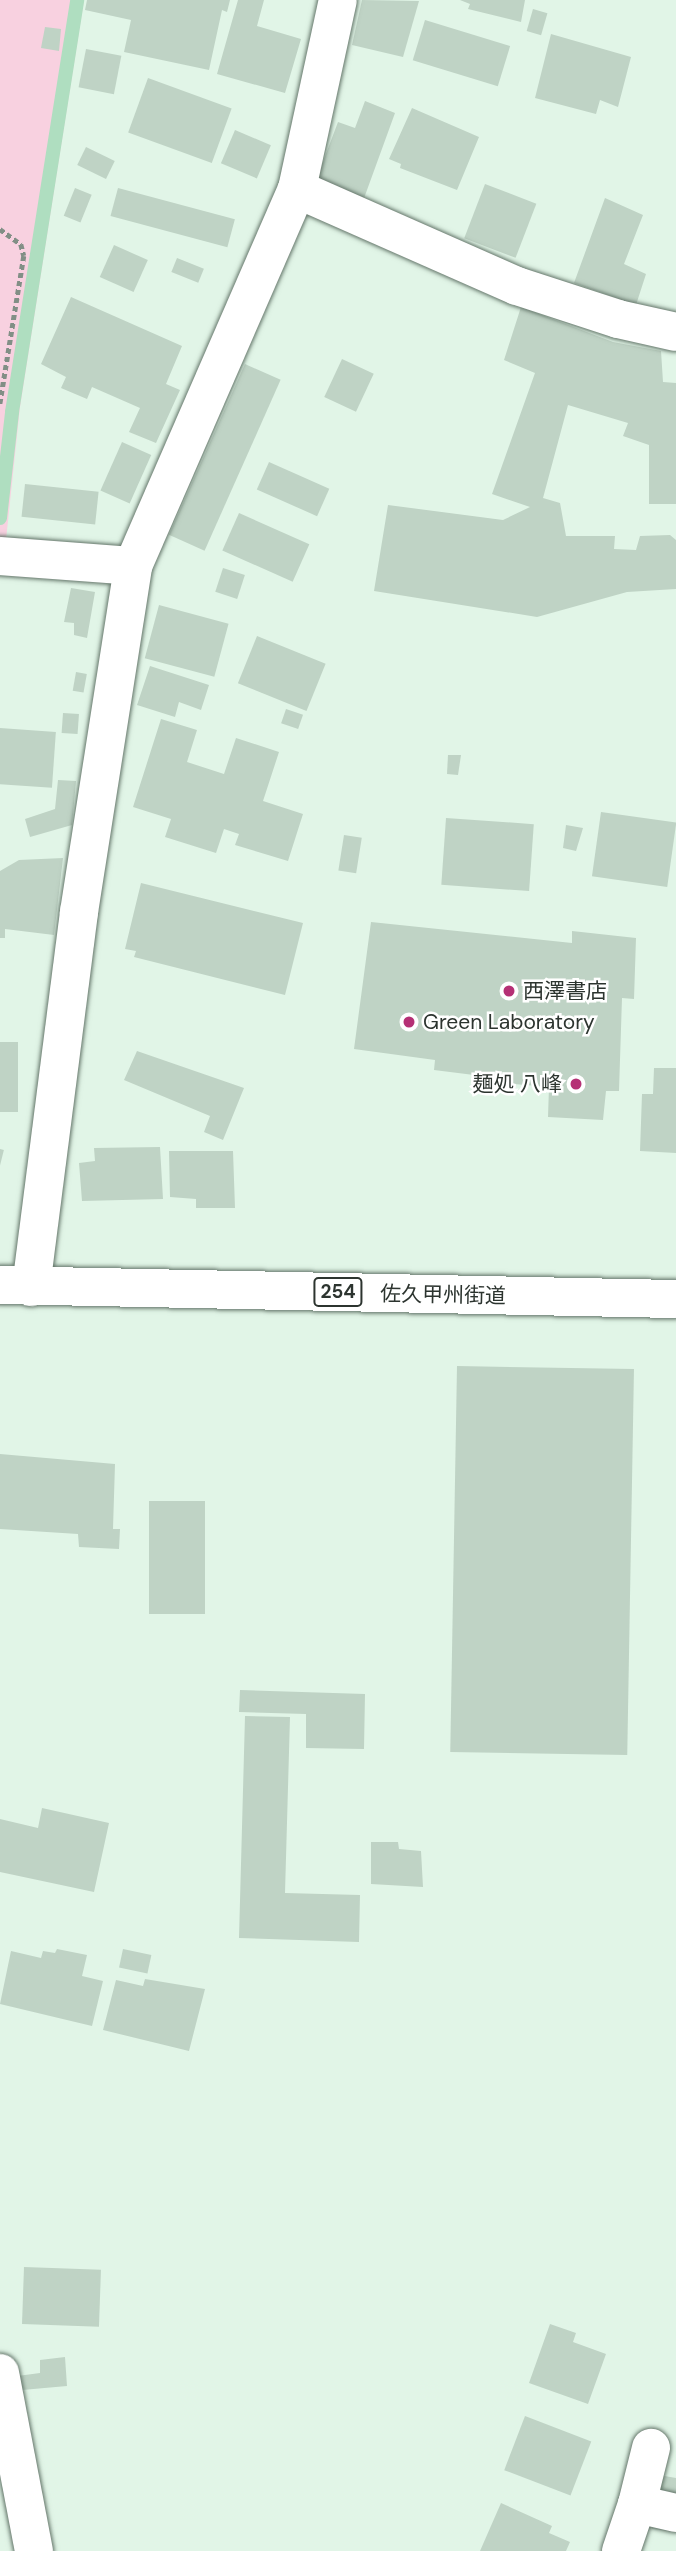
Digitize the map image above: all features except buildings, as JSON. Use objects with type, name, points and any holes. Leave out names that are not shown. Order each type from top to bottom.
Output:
[{"type":"main road","points":[[15,1286],[79,912],[133,566],[297,189],[338,0]]},
{"type":"main road","points":[[297,189],[517,286],[618,319],[676,332]]},
{"type":"main road","points":[[0,556],[133,566]]},
{"type":"main road","name":"佐久甲州街道","points":[[15,1286],[676,1299]]},
{"type":"main road","points":[[0,2373],[34,2551]]},
{"type":"main road","points":[[621,2551],[637,2504],[651,2448]]},
{"type":"main road","points":[[637,2504],[676,2513]]},
{"type":"path","points":[[0,229],[22,244],[24,256],[0,405]]},
{"type":"shaded area","points":[[0,0],[84,0],[20,407],[6,540],[0,539]]},
{"type":"waterway","points":[[0,518],[12,412],[77,0]]},
{"type":"place","name":"西澤書店","points":[[509,991]]},
{"type":"place","name":"Green Laboratory","points":[[409,1022]]},
{"type":"place","name":"麺処 八峰","points":[[576,1084]]}]
